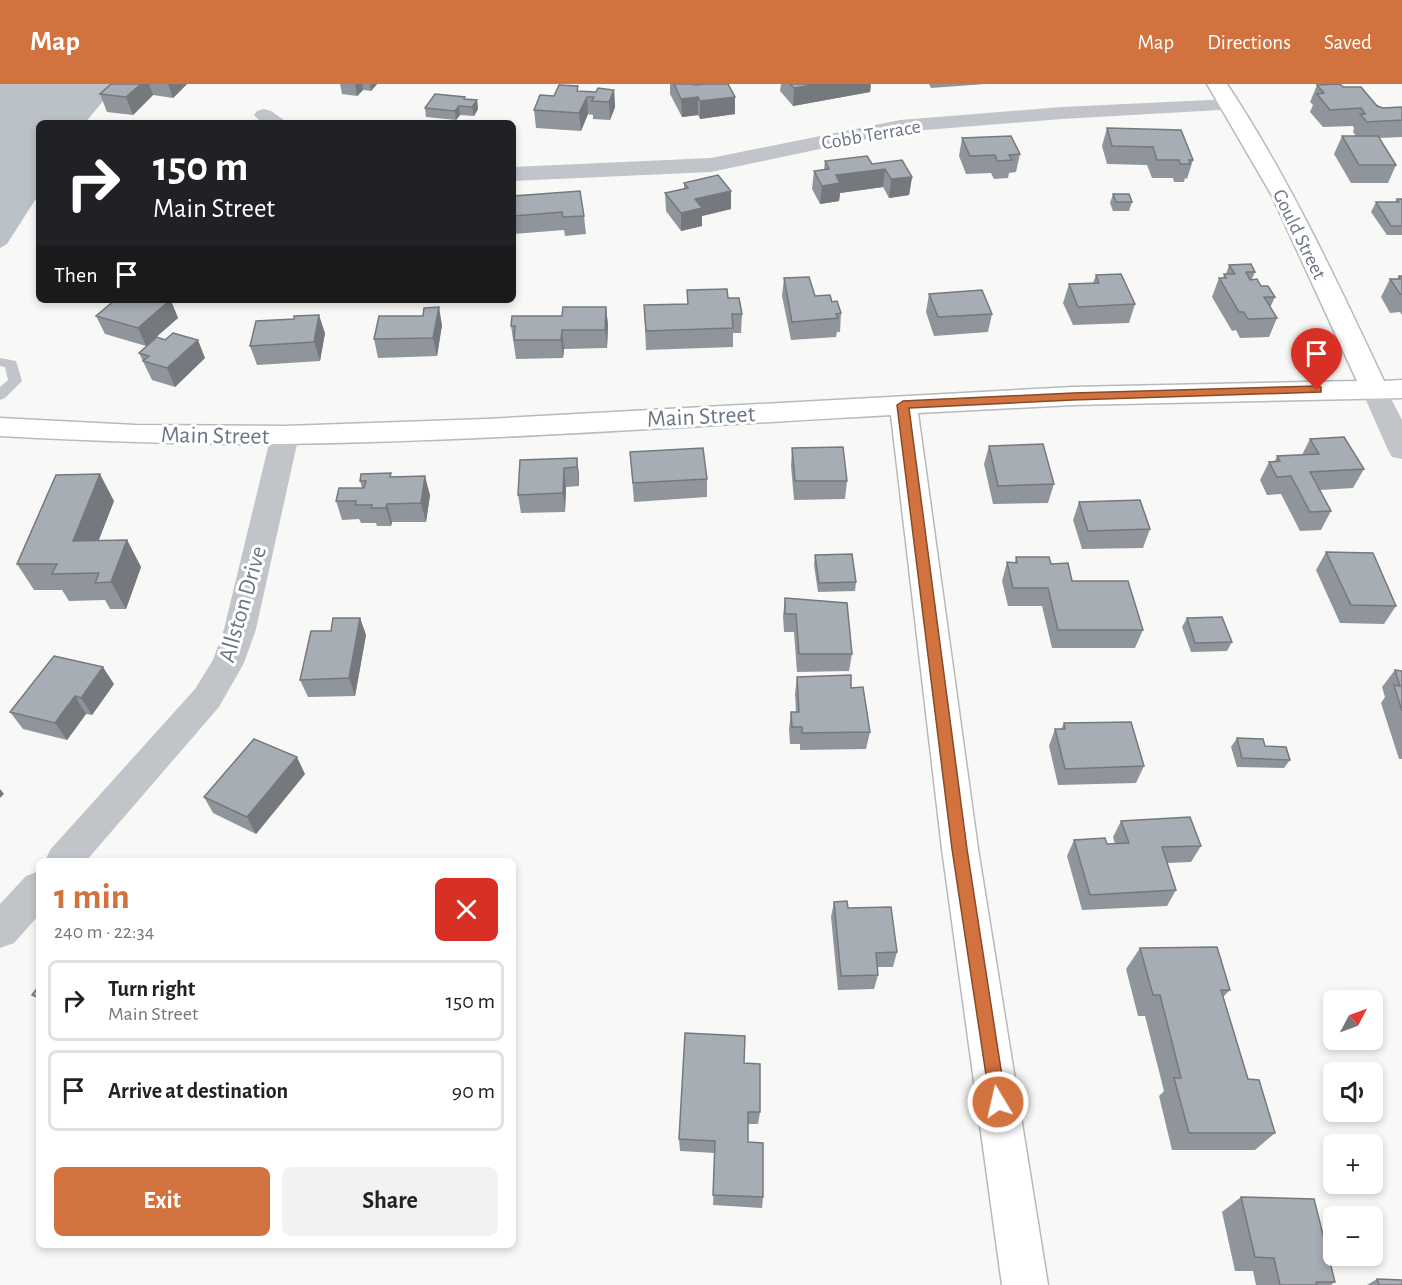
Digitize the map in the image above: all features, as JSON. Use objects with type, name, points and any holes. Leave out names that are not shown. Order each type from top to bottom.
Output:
[{"type":"street","name":"Gould Street","points":[[1216,84],[1231,105],[1293,214],[1374,389]]},
{"type":"street","name":"Cobb Terrace","points":[[516,174],[711,165],[911,124],[1231,105]]},
{"type":"street","points":[[1374,389],[1402,450]]},
{"type":"street","name":"Main Street","points":[[0,427],[135,434],[285,435],[487,428],[1073,396],[1402,389]]},
{"type":"street","points":[[903,405],[960,849],[1025,1285]]},
{"type":"street","name":"Allston Drive","points":[[66,858],[207,698],[228,663],[240,629],[285,435]]},
{"type":"street","points":[[0,931],[36,891]]},
{"type":"lane","points":[[0,362],[11,364],[15,381],[0,395]]},
{"type":"shaded area","points":[[0,84],[117,84],[87,120],[36,120],[36,199],[7,244],[0,248]]},
{"type":"building","points":[[111,84],[141,84],[126,97],[100,94]]},
{"type":"building","points":[[674,84],[728,84],[735,97],[700,101],[698,97],[681,99]]},
{"type":"building","points":[[790,84],[818,84],[794,88]]},
{"type":"building","points":[[1340,84],[1343,87],[1361,87],[1377,106],[1402,107],[1402,120],[1367,122],[1360,114],[1365,114],[1361,108],[1330,110],[1317,94],[1324,93],[1317,85]]},
{"type":"building","points":[[559,85],[578,86],[577,91],[596,92],[598,88],[614,90],[609,102],[592,101],[594,97],[587,97],[579,113],[534,110],[540,95],[554,96]]},
{"type":"building","points":[[435,94],[477,100],[472,107],[459,106],[455,111],[425,108]]},
{"type":"building","points":[[1107,128],[1181,130],[1193,160],[1189,160],[1190,164],[1180,164],[1179,160],[1157,160],[1153,147],[1112,146]]},
{"type":"building","points":[[1011,136],[1020,154],[1009,155],[1012,160],[997,161],[995,155],[970,156],[962,138]]},
{"type":"building","points":[[1342,136],[1378,136],[1396,165],[1359,165]]},
{"type":"building","points":[[867,156],[872,164],[902,160],[912,177],[891,179],[885,169],[836,175],[840,183],[822,186],[814,171],[829,169],[825,161]]},
{"type":"building","points":[[718,175],[731,191],[695,199],[702,208],[681,213],[665,193],[688,188],[684,183]]},
{"type":"building","points":[[580,191],[584,216],[563,217],[562,212],[516,216],[516,196]]},
{"type":"building","points":[[1113,194],[1129,194],[1132,202],[1116,202]]},
{"type":"building","points":[[1397,199],[1402,199],[1402,226],[1391,226],[1376,202],[1399,202]]},
{"type":"building","points":[[1251,264],[1255,272],[1246,272],[1250,280],[1257,279],[1261,286],[1268,286],[1275,297],[1264,297],[1277,318],[1248,319],[1244,312],[1239,312],[1219,278],[1226,278],[1224,274],[1235,274],[1229,265]]},
{"type":"building","points":[[1121,274],[1135,304],[1078,307],[1069,284],[1099,283],[1096,275]]},
{"type":"building","points":[[1399,276],[1402,276],[1402,294],[1390,279],[1400,279]]},
{"type":"building","points":[[809,277],[815,296],[830,295],[832,302],[837,301],[841,313],[836,314],[838,318],[792,322],[784,278]]},
{"type":"building","points":[[727,289],[728,298],[739,298],[742,314],[732,314],[733,328],[646,331],[644,305],[688,304],[687,290]]},
{"type":"building","points":[[982,290],[992,314],[938,317],[929,294]]},
{"type":"building","points":[[111,303],[167,303],[138,328],[96,316]]},
{"type":"building","points":[[439,307],[433,338],[374,339],[379,316],[423,316],[424,308]]},
{"type":"building","points":[[563,307],[606,307],[605,330],[562,330],[561,340],[514,340],[515,326],[511,326],[512,316],[562,316]]},
{"type":"building","points":[[319,315],[314,342],[250,346],[256,321]]},
{"type":"building","points":[[173,333],[198,340],[167,368],[143,361],[149,356],[139,353],[157,337],[165,340]]},
{"type":"building","points":[[1344,437],[1364,469],[1310,472],[1331,511],[1310,512],[1291,476],[1277,477],[1269,462],[1280,461],[1277,456],[1319,454],[1310,439]]},
{"type":"building","points":[[1043,444],[1054,484],[998,486],[989,446]]},
{"type":"building","points":[[843,447],[847,481],[795,481],[792,448]]},
{"type":"building","points":[[703,448],[707,479],[633,483],[630,452]]},
{"type":"building","points":[[577,458],[577,467],[564,468],[563,493],[518,495],[520,460]]},
{"type":"building","points":[[391,473],[390,477],[425,476],[421,503],[387,504],[386,508],[371,508],[372,505],[355,505],[356,501],[336,501],[339,488],[364,488],[366,481],[360,481],[361,474]]},
{"type":"building","points":[[100,474],[73,541],[127,540],[111,582],[95,583],[99,573],[52,574],[57,564],[17,564],[56,475]]},
{"type":"building","points":[[1140,500],[1150,529],[1088,531],[1079,502]]},
{"type":"building","points":[[1326,552],[1373,553],[1396,606],[1351,605]]},
{"type":"building","points":[[852,554],[856,582],[819,583],[815,555]]},
{"type":"building","points":[[1016,557],[1049,557],[1051,564],[1068,563],[1072,581],[1128,581],[1143,630],[1058,630],[1048,588],[1013,588],[1007,562],[1017,563]]},
{"type":"building","points":[[785,598],[847,603],[852,654],[799,654],[796,614],[785,614]]},
{"type":"building","points":[[1222,617],[1232,642],[1195,643],[1187,618]]},
{"type":"building","points":[[333,618],[360,618],[349,678],[300,680],[311,631],[331,631]]},
{"type":"building","points":[[54,656],[103,667],[81,698],[75,696],[55,723],[10,712]]},
{"type":"building","points":[[1395,670],[1402,671],[1402,711],[1394,685],[1400,686]]},
{"type":"building","points":[[851,675],[851,688],[863,687],[870,732],[802,733],[802,727],[792,727],[791,712],[799,712],[797,677]]},
{"type":"building","points":[[1131,722],[1144,766],[1065,769],[1055,729],[1065,729],[1064,723]]},
{"type":"building","points":[[1237,738],[1263,739],[1265,746],[1286,747],[1290,760],[1242,758]]},
{"type":"building","points":[[254,739],[297,757],[247,817],[204,797]]},
{"type":"building","points":[[1190,817],[1201,846],[1162,847],[1176,890],[1090,895],[1074,840],[1105,838],[1107,844],[1129,843],[1121,821]]},
{"type":"building","points":[[847,901],[848,908],[891,907],[897,952],[876,953],[878,975],[841,976],[834,902]]},
{"type":"building","points":[[1217,947],[1230,990],[1221,990],[1248,1079],[1259,1080],[1275,1133],[1189,1133],[1174,1078],[1181,1078],[1160,995],[1153,995],[1140,948]]},
{"type":"building","points":[[685,1033],[745,1036],[744,1063],[760,1064],[760,1112],[748,1112],[748,1142],[763,1143],[763,1197],[713,1195],[715,1141],[679,1139]]},
{"type":"building","points":[[1241,1197],[1314,1199],[1323,1235],[1323,1266],[1331,1266],[1335,1282],[1316,1282],[1317,1285],[1280,1285],[1274,1258],[1255,1257]]},
{"type":"building","points":[[1377,1279],[1402,1280],[1402,1285],[1379,1285]]},
{"type":"route","points":[[998,1102],[960,849],[903,405],[1073,396],[1317,390]]}]
